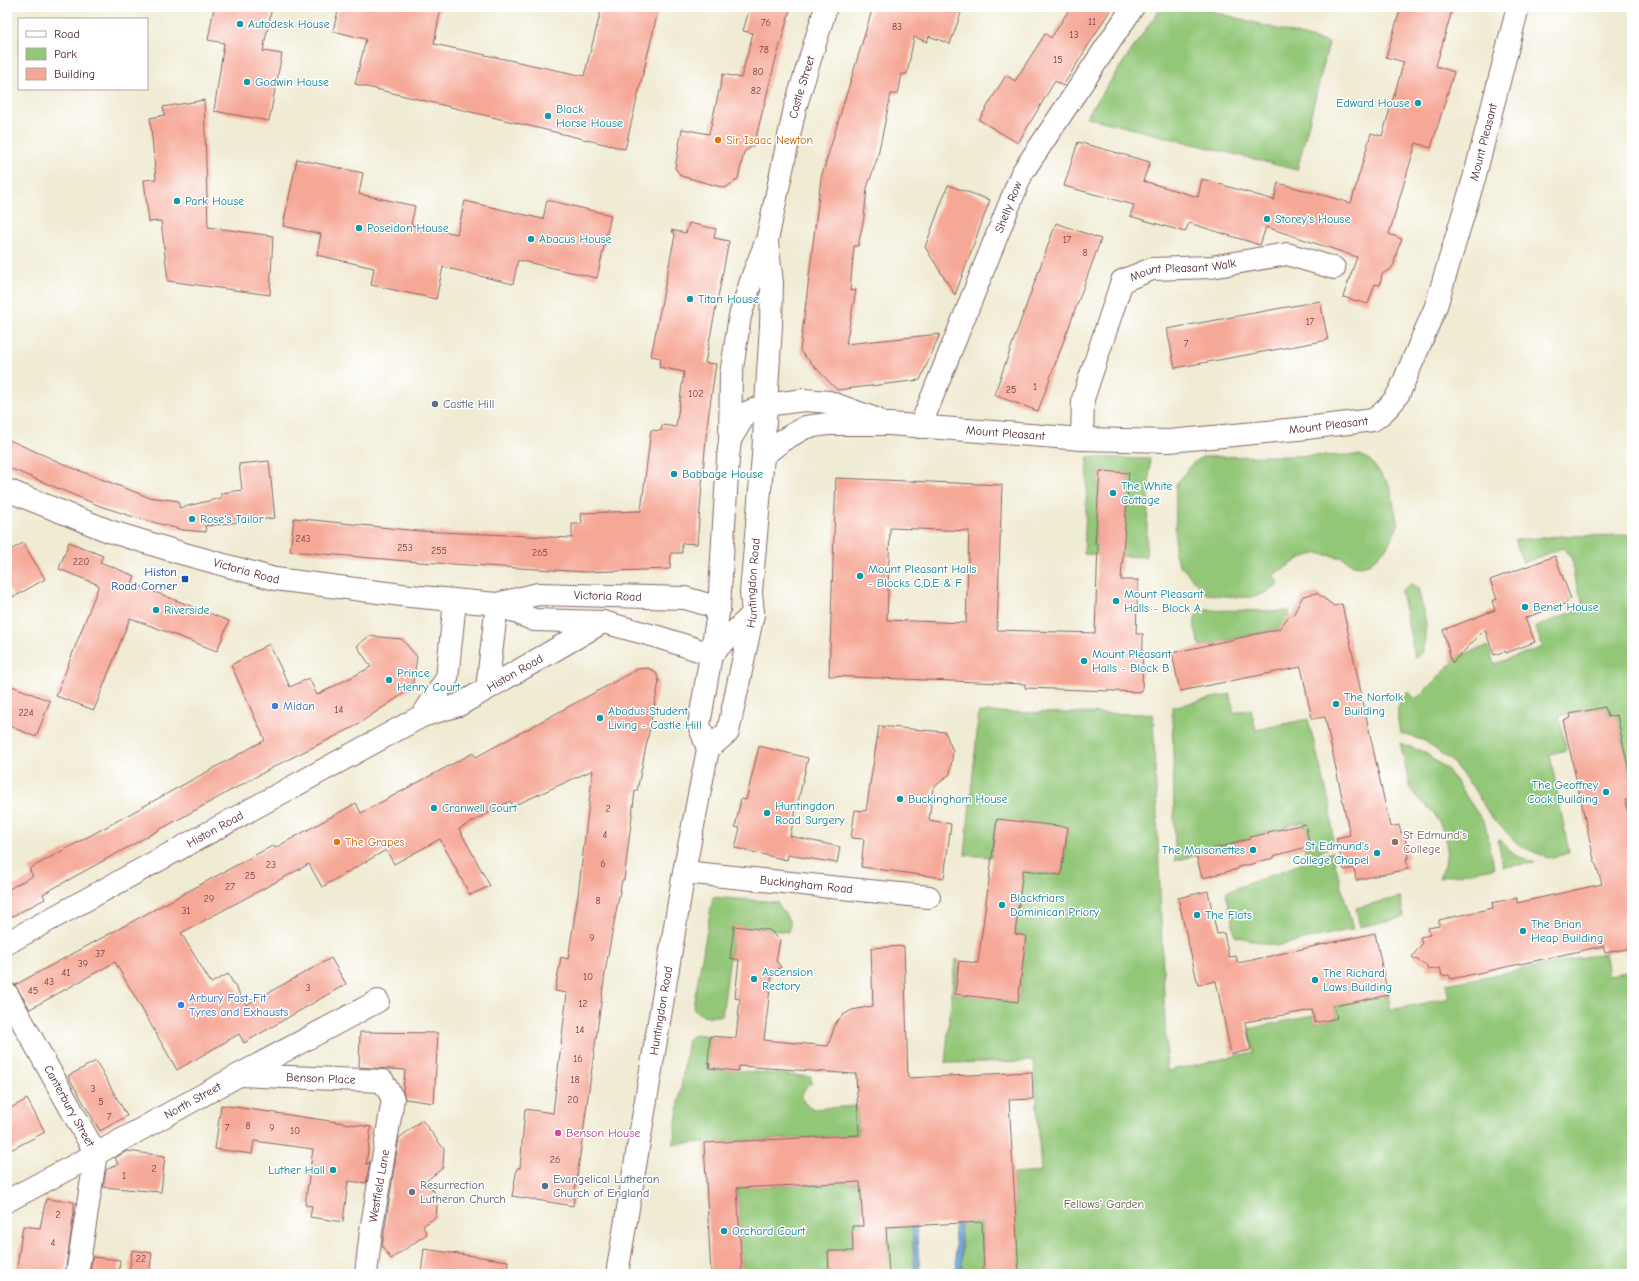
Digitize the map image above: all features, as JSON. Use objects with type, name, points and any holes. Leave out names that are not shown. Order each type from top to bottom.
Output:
[{"type":"main road","name":"Castle Street","points":[[730,440],[731,375],[740,316],[753,275],[767,240],[795,108],[826,7]]},
{"type":"main road","name":"Shelly Row","points":[[920,427],[1022,173],[1133,7]]},
{"type":"main road","name":"Mount Pleasant","points":[[763,456],[783,440],[806,427],[828,424],[890,424],[1082,439],[1168,441],[1298,429],[1373,420],[1383,414],[1400,393],[1436,306],[1475,175],[1518,7]]},
{"type":"main road","name":"Castle Street","points":[[766,405],[772,283],[767,240]]},
{"type":"main road","name":"Mount Pleasant Walk","points":[[1082,439],[1082,399],[1122,281],[1152,269],[1210,267],[1287,254],[1334,268]]},
{"type":"main road","name":"Mount Pleasant","points":[[730,440],[746,413],[766,405],[804,400],[829,402],[890,424]]},
{"type":"main road","name":"Huntingdon Road","points":[[617,1274],[684,872],[708,749],[728,732],[753,614],[751,592],[766,405]]},
{"type":"main road","points":[[708,749],[698,725],[719,608],[730,440]]},
{"type":"main road","name":"Victoria Road","points":[[7,490],[109,531],[275,579],[455,601],[497,604],[538,594],[685,598],[719,608]]},
{"type":"main road","name":"Histon Road","points":[[422,716],[447,678],[455,601]]},
{"type":"main road","points":[[487,688],[497,604]]},
{"type":"main road","name":"Victoria Road","points":[[497,604],[534,620],[603,622],[658,637],[711,654]]},
{"type":"main road","points":[[719,608],[745,654]]},
{"type":"main road","points":[[711,654],[753,614]]},
{"type":"main road","name":"Histon Road","points":[[7,943],[422,716],[459,705],[603,622]]},
{"type":"main road","name":"Buckingham Road","points":[[684,872],[930,897]]},
{"type":"main road","name":"Canterbury Street","points":[[7,994],[96,1154],[77,1274]]},
{"type":"main road","name":"North Street","points":[[7,1201],[378,1001]]},
{"type":"main road","name":"Benson Place","points":[[239,1075],[383,1081],[394,1098]]},
{"type":"main road","name":"Westfield Lane","points":[[366,1274],[371,1231],[394,1098]]},
{"type":"green space","points":[[1161,7],[1197,7],[1329,43],[1297,170],[1086,117]]},
{"type":"green space","points":[[1360,455],[1369,459],[1390,486],[1398,526],[1387,547],[1371,563],[1362,566],[1353,565],[1343,558],[1317,553],[1301,558],[1273,575],[1279,584],[1268,592],[1248,597],[1206,594],[1179,564],[1175,554],[1176,484],[1192,464],[1202,457]]},
{"type":"green space","points":[[1088,457],[1150,459],[1146,557],[1084,554]],"holes":[[[1100,471],[1129,473],[1123,546],[1095,543]]]},
{"type":"green space","points":[[1632,535],[1632,786],[1617,715],[1608,717],[1605,707],[1559,716],[1566,750],[1550,754],[1569,853],[1548,858],[1520,846],[1491,817],[1472,786],[1452,762],[1425,741],[1400,733],[1398,711],[1400,702],[1408,692],[1416,699],[1460,655],[1488,646],[1494,664],[1543,647],[1535,627],[1585,607],[1574,578],[1571,558],[1563,548],[1523,563],[1515,540],[1561,536]]},
{"type":"green space","points":[[1411,584],[1418,588],[1426,623],[1424,651],[1415,657],[1401,591]]},
{"type":"green space","points":[[1201,610],[1289,611],[1288,627],[1200,646],[1195,627],[1195,617]]},
{"type":"green space","points":[[1230,694],[1234,713],[1251,709],[1256,730],[1308,719],[1331,809],[1333,846],[1307,857],[1305,848],[1310,846],[1304,822],[1250,837],[1250,839],[1232,842],[1233,844],[1214,848],[1215,850],[1175,861],[1172,707]]},
{"type":"green space","name":"Fellows' Garden","points":[[979,712],[1153,714],[1167,1071],[1254,1052],[1249,1029],[1313,1015],[1315,1023],[1337,1018],[1334,1006],[1388,995],[1391,1010],[1449,998],[1446,984],[1605,953],[1609,975],[1632,971],[1632,1274],[1019,1274],[1013,1174],[1041,1172],[1034,1061],[945,1063],[955,959],[959,961],[955,994],[1018,1002],[1026,936],[1015,934],[1023,870],[1061,875],[1068,828],[997,819],[991,857],[965,855]]},
{"type":"green space","points":[[1400,743],[1424,752],[1448,770],[1485,824],[1494,868],[1439,878],[1445,866],[1447,847],[1442,828],[1434,813],[1420,801],[1411,790]]},
{"type":"green space","points":[[1632,799],[1632,832],[1625,800]]},
{"type":"green space","points":[[1498,839],[1516,855],[1535,863],[1503,867]]},
{"type":"green space","points":[[1332,852],[1353,929],[1276,946],[1235,936],[1226,892]]},
{"type":"green space","points":[[713,897],[777,902],[790,922],[789,932],[734,926],[722,1016],[702,1015],[693,1007]]},
{"type":"green space","points":[[1400,897],[1404,917],[1360,927],[1356,908]]},
{"type":"green space","points":[[695,1034],[710,1036],[708,1063],[710,1064],[710,1068],[811,1077],[811,1084],[802,1094],[805,1103],[812,1109],[857,1106],[859,1135],[673,1144],[688,1039]]},
{"type":"green space","points":[[860,1182],[863,1226],[852,1227],[853,1251],[828,1251],[829,1274],[742,1274],[737,1188]]},
{"type":"green space","points":[[981,1221],[984,1274],[962,1274],[960,1222]]},
{"type":"green space","points":[[912,1225],[915,1274],[889,1274],[886,1227]]},
{"type":"water","points":[[954,1223],[960,1223],[962,1274],[957,1274]]},
{"type":"water","points":[[912,1225],[916,1225],[920,1274],[915,1274]]},
{"type":"building","name":"Godwin House","points":[[214,7],[272,7],[263,51],[282,54],[269,121],[214,111],[224,43],[208,40]]},
{"type":"building","points":[[339,7],[441,7],[434,44],[584,76],[602,7],[659,7],[625,149],[355,84],[366,39],[333,31]]},
{"type":"building","points":[[750,7],[791,7],[754,145],[744,152],[738,179],[725,188],[681,176],[675,168],[682,129],[709,134],[723,74],[741,78],[753,33],[743,31]]},
{"type":"building","points":[[873,7],[946,7],[961,13],[950,44],[929,36],[927,42],[914,37],[907,74],[902,74],[898,94],[891,94],[877,159],[867,188],[864,217],[858,246],[854,246],[850,291],[856,290],[846,344],[940,334],[920,380],[837,390],[800,351],[821,178]]},
{"type":"building","points":[[1071,7],[1112,7],[1063,86],[1055,81],[1018,143],[979,120],[1006,75],[1015,81],[1045,34],[1051,38]]},
{"type":"building","name":"Storey's House","points":[[1401,7],[1453,7],[1436,66],[1454,72],[1431,148],[1416,143],[1389,234],[1402,239],[1394,264],[1391,269],[1382,274],[1380,285],[1375,284],[1368,304],[1343,297],[1357,257],[1266,227],[1260,245],[1189,223],[1185,232],[1130,216],[1134,205],[1064,186],[1078,142],[1150,162],[1143,181],[1198,197],[1202,179],[1274,200],[1278,183],[1351,203],[1371,133],[1382,136],[1404,62],[1386,57]]},
{"type":"building","name":"Park House","points":[[204,100],[208,227],[273,236],[270,295],[168,281],[161,221],[149,222],[144,180],[156,179],[150,118],[165,115],[163,107]]},
{"type":"building","points":[[297,159],[363,173],[359,194],[415,206],[411,225],[457,234],[465,201],[543,219],[547,200],[611,215],[597,278],[518,260],[513,284],[443,267],[436,299],[371,285],[374,268],[317,255],[321,234],[283,226]]},
{"type":"building","points":[[948,185],[990,200],[955,295],[925,247]]},
{"type":"building","points":[[689,223],[716,229],[714,238],[729,241],[705,363],[716,364],[707,426],[697,544],[682,543],[682,553],[671,553],[670,569],[586,572],[418,562],[290,551],[294,518],[418,531],[572,538],[572,524],[582,524],[581,513],[641,511],[651,430],[661,431],[662,425],[676,427],[684,372],[659,367],[661,358],[651,356],[675,235],[671,230],[686,233]]},
{"type":"building","points":[[1056,223],[1101,239],[1038,411],[994,395]]},
{"type":"building","points":[[1320,301],[1328,340],[1175,368],[1167,329]]},
{"type":"building","points":[[7,439],[75,469],[148,497],[179,501],[179,508],[221,498],[221,493],[242,490],[239,464],[269,461],[275,518],[205,526],[206,532],[183,530],[134,517],[100,506],[7,467]]},
{"type":"building","points":[[1100,471],[1129,473],[1121,580],[1138,580],[1136,634],[1143,634],[1142,692],[1025,688],[1025,684],[829,676],[836,478],[1002,485],[997,630],[1095,633],[1098,544],[1095,544]],"holes":[[[890,528],[969,531],[966,623],[887,620]]]},
{"type":"building","points":[[69,542],[103,556],[100,562],[135,576],[132,583],[229,621],[217,651],[130,618],[94,710],[56,696],[99,585],[59,569]]},
{"type":"building","points":[[23,543],[45,579],[14,597],[7,586],[7,552]]},
{"type":"building","name":"Benet House","points":[[1555,556],[1571,599],[1566,601],[1567,603],[1525,618],[1535,642],[1506,653],[1505,651],[1494,655],[1485,630],[1452,663],[1443,630],[1495,610],[1492,601],[1497,599],[1490,580]]},
{"type":"building","name":"The Norfolk Building","points":[[1317,593],[1334,606],[1342,604],[1390,827],[1399,825],[1401,833],[1404,832],[1409,858],[1406,858],[1408,869],[1356,880],[1354,868],[1344,870],[1336,838],[1350,835],[1325,717],[1312,719],[1301,667],[1180,691],[1172,653],[1279,629],[1289,616],[1293,615],[1303,596]]},
{"type":"building","points":[[369,636],[402,639],[417,657],[412,688],[352,728],[279,764],[43,894],[45,899],[7,919],[7,890],[33,876],[29,869],[265,740],[231,665],[269,644],[290,687],[309,678],[317,695],[371,667],[357,646]]},
{"type":"building","points":[[648,668],[656,672],[659,682],[637,791],[635,791],[624,880],[622,880],[606,966],[573,1206],[512,1196],[517,1168],[520,1168],[525,1109],[553,1113],[567,993],[555,991],[561,957],[568,959],[578,895],[593,770],[513,806],[510,801],[459,829],[490,886],[470,895],[440,839],[394,864],[386,850],[322,887],[309,864],[181,933],[211,983],[228,974],[246,1005],[331,958],[346,984],[244,1043],[239,1034],[177,1070],[115,962],[30,1009],[15,985],[244,861],[274,845],[275,848],[356,803],[361,813],[473,753],[476,757],[638,669]]},
{"type":"building","points":[[7,684],[50,701],[36,737],[7,725]]},
{"type":"building","points":[[1605,707],[1608,717],[1617,715],[1632,786],[1632,799],[1625,800],[1632,832],[1632,948],[1605,953],[1603,946],[1451,979],[1449,975],[1442,976],[1440,968],[1428,970],[1426,965],[1412,957],[1422,944],[1420,937],[1430,935],[1428,928],[1439,926],[1439,920],[1493,908],[1492,903],[1517,898],[1517,903],[1602,884],[1593,855],[1563,720],[1571,718],[1570,714]]},
{"type":"building","name":"Buckingham House","points":[[879,726],[945,732],[953,751],[950,774],[933,788],[929,820],[951,824],[944,878],[861,867],[864,839],[851,838],[855,810],[866,811]]},
{"type":"building","name":"Huntingdon Road Surgery","points":[[759,746],[808,758],[790,836],[840,847],[837,863],[788,855],[787,860],[735,848],[740,828],[735,827],[741,799],[746,800]]},
{"type":"building","name":"Blackfriars Dominican Priory","points":[[997,819],[1068,827],[1061,875],[1023,870],[1015,934],[1026,936],[1018,1002],[955,994],[959,961],[978,963]]},
{"type":"building","name":"The Maisonettes","points":[[1305,824],[1310,846],[1274,856],[1274,858],[1238,867],[1238,869],[1202,878],[1196,854],[1215,850],[1214,848],[1250,839],[1250,837],[1269,833],[1268,832]]},
{"type":"building","name":"The Richard Laws Building","points":[[1208,891],[1217,934],[1224,933],[1229,957],[1236,956],[1238,963],[1375,933],[1388,995],[1334,1006],[1337,1018],[1315,1023],[1312,1010],[1245,1022],[1251,1050],[1231,1054],[1216,981],[1198,985],[1178,898]]},
{"type":"building","points":[[734,926],[770,930],[780,940],[776,961],[781,967],[772,972],[764,1040],[828,1046],[836,1022],[843,1015],[852,1010],[873,1006],[871,948],[904,946],[908,1078],[1032,1072],[1033,1099],[1009,1100],[1019,1274],[984,1274],[982,1222],[886,1227],[889,1274],[829,1274],[828,1251],[853,1251],[852,1226],[863,1226],[860,1182],[737,1188],[742,1274],[711,1274],[704,1143],[859,1135],[856,1074],[739,1066],[738,1071],[709,1068],[710,1036],[736,1038],[740,999],[735,998],[739,960],[730,958]]},
{"type":"building","points":[[360,1032],[438,1033],[434,1103],[405,1099],[403,1091],[405,1070],[359,1067]]},
{"type":"building","points":[[96,1061],[127,1116],[100,1131],[68,1076]]},
{"type":"building","points":[[27,1099],[45,1132],[7,1152],[7,1110]]},
{"type":"building","points":[[221,1105],[371,1127],[366,1165],[370,1161],[366,1183],[348,1181],[343,1222],[310,1217],[312,1206],[305,1205],[313,1149],[254,1141],[252,1154],[215,1149]]},
{"type":"building","name":"Resurrection Lutheran Church","points":[[422,1120],[444,1149],[443,1168],[426,1181],[438,1197],[436,1217],[423,1226],[427,1234],[391,1259],[382,1246],[399,1138]]},
{"type":"building","points":[[127,1151],[165,1156],[161,1192],[103,1187],[106,1170],[118,1164],[115,1158]]},
{"type":"building","points":[[46,1199],[74,1202],[74,1212],[65,1274],[16,1274],[23,1226],[40,1228]]},
{"type":"building","points":[[424,1249],[508,1261],[507,1274],[421,1274]]},
{"type":"building","points":[[132,1250],[152,1253],[149,1274],[129,1274]]},
{"type":"building","points":[[92,1257],[120,1260],[119,1274],[90,1274]]},
{"type":"place","name":"Autodesk House","points":[[240,24]]},
{"type":"place","name":"Godwin House","points":[[247,82]]},
{"type":"place","name":"Edward House","points":[[1418,103]]},
{"type":"place","name":"Black Horse House","points":[[548,116]]},
{"type":"place","name":"Sir Isaac Newton","points":[[718,140]]},
{"type":"place","name":"Park House","points":[[177,201]]},
{"type":"place","name":"Storey's House","points":[[1267,219]]},
{"type":"place","name":"Poseidon House","points":[[359,228]]},
{"type":"place","name":"Abacus House","points":[[531,239]]},
{"type":"place","name":"Titan House","points":[[690,299]]},
{"type":"place","name":"Castle Hill","points":[[435,404]]},
{"type":"place","name":"Babbage House","points":[[674,474]]},
{"type":"place","name":"The White Cottage","points":[[1113,493]]},
{"type":"place","name":"Rose's Tailor","points":[[192,519]]},
{"type":"place","name":"Mount Pleasant Halls - Blocks C,D,E & F","points":[[860,576]]},
{"type":"place","name":"Histon Road Corner","points":[[185,579]]},
{"type":"place","name":"Mount Pleasant Halls - Block A","points":[[1116,601]]},
{"type":"place","name":"Benet House","points":[[1525,607]]},
{"type":"place","name":"Riverside","points":[[156,610]]},
{"type":"place","name":"Mount Pleasant Halls - Block B","points":[[1084,661]]},
{"type":"place","name":"Prince Henry Court","points":[[389,680]]},
{"type":"place","name":"The Norfolk Building","points":[[1336,704]]},
{"type":"place","name":"Midan","points":[[275,706]]},
{"type":"place","name":"Abodus Student Living - Castle Hill","points":[[600,718]]},
{"type":"place","name":"The Geoffrey Cook Building","points":[[1606,792]]},
{"type":"place","name":"Buckingham House","points":[[900,799]]},
{"type":"place","name":"Cranwell Court","points":[[434,808]]},
{"type":"place","name":"Huntingdon Road Surgery","points":[[767,813]]},
{"type":"place","name":"The Grapes","points":[[337,842]]},
{"type":"place","name":"St Edmund's College","points":[[1395,842]]},
{"type":"place","name":"The Maisonettes","points":[[1253,850]]},
{"type":"place","name":"St Edmund's College Chapel","points":[[1377,853]]},
{"type":"place","name":"Blackfriars Dominican Priory","points":[[1002,905]]},
{"type":"place","name":"The Flats","points":[[1197,915]]},
{"type":"place","name":"The Brian Heap Building","points":[[1523,931]]},
{"type":"place","name":"Ascension Rectory","points":[[754,979]]},
{"type":"place","name":"The Richard Laws Building","points":[[1315,980]]},
{"type":"place","name":"Arbury Fast-Fit Tyres and Exhausts","points":[[181,1005]]},
{"type":"place","name":"Benson House","points":[[558,1133]]},
{"type":"place","name":"Luther Hall","points":[[333,1170]]},
{"type":"place","name":"Evangelical Lutheran Church of England","points":[[545,1186]]},
{"type":"place","name":"Resurrection Lutheran Church","points":[[412,1192]]},
{"type":"place","name":"Orchard Court","points":[[724,1231]]}]
